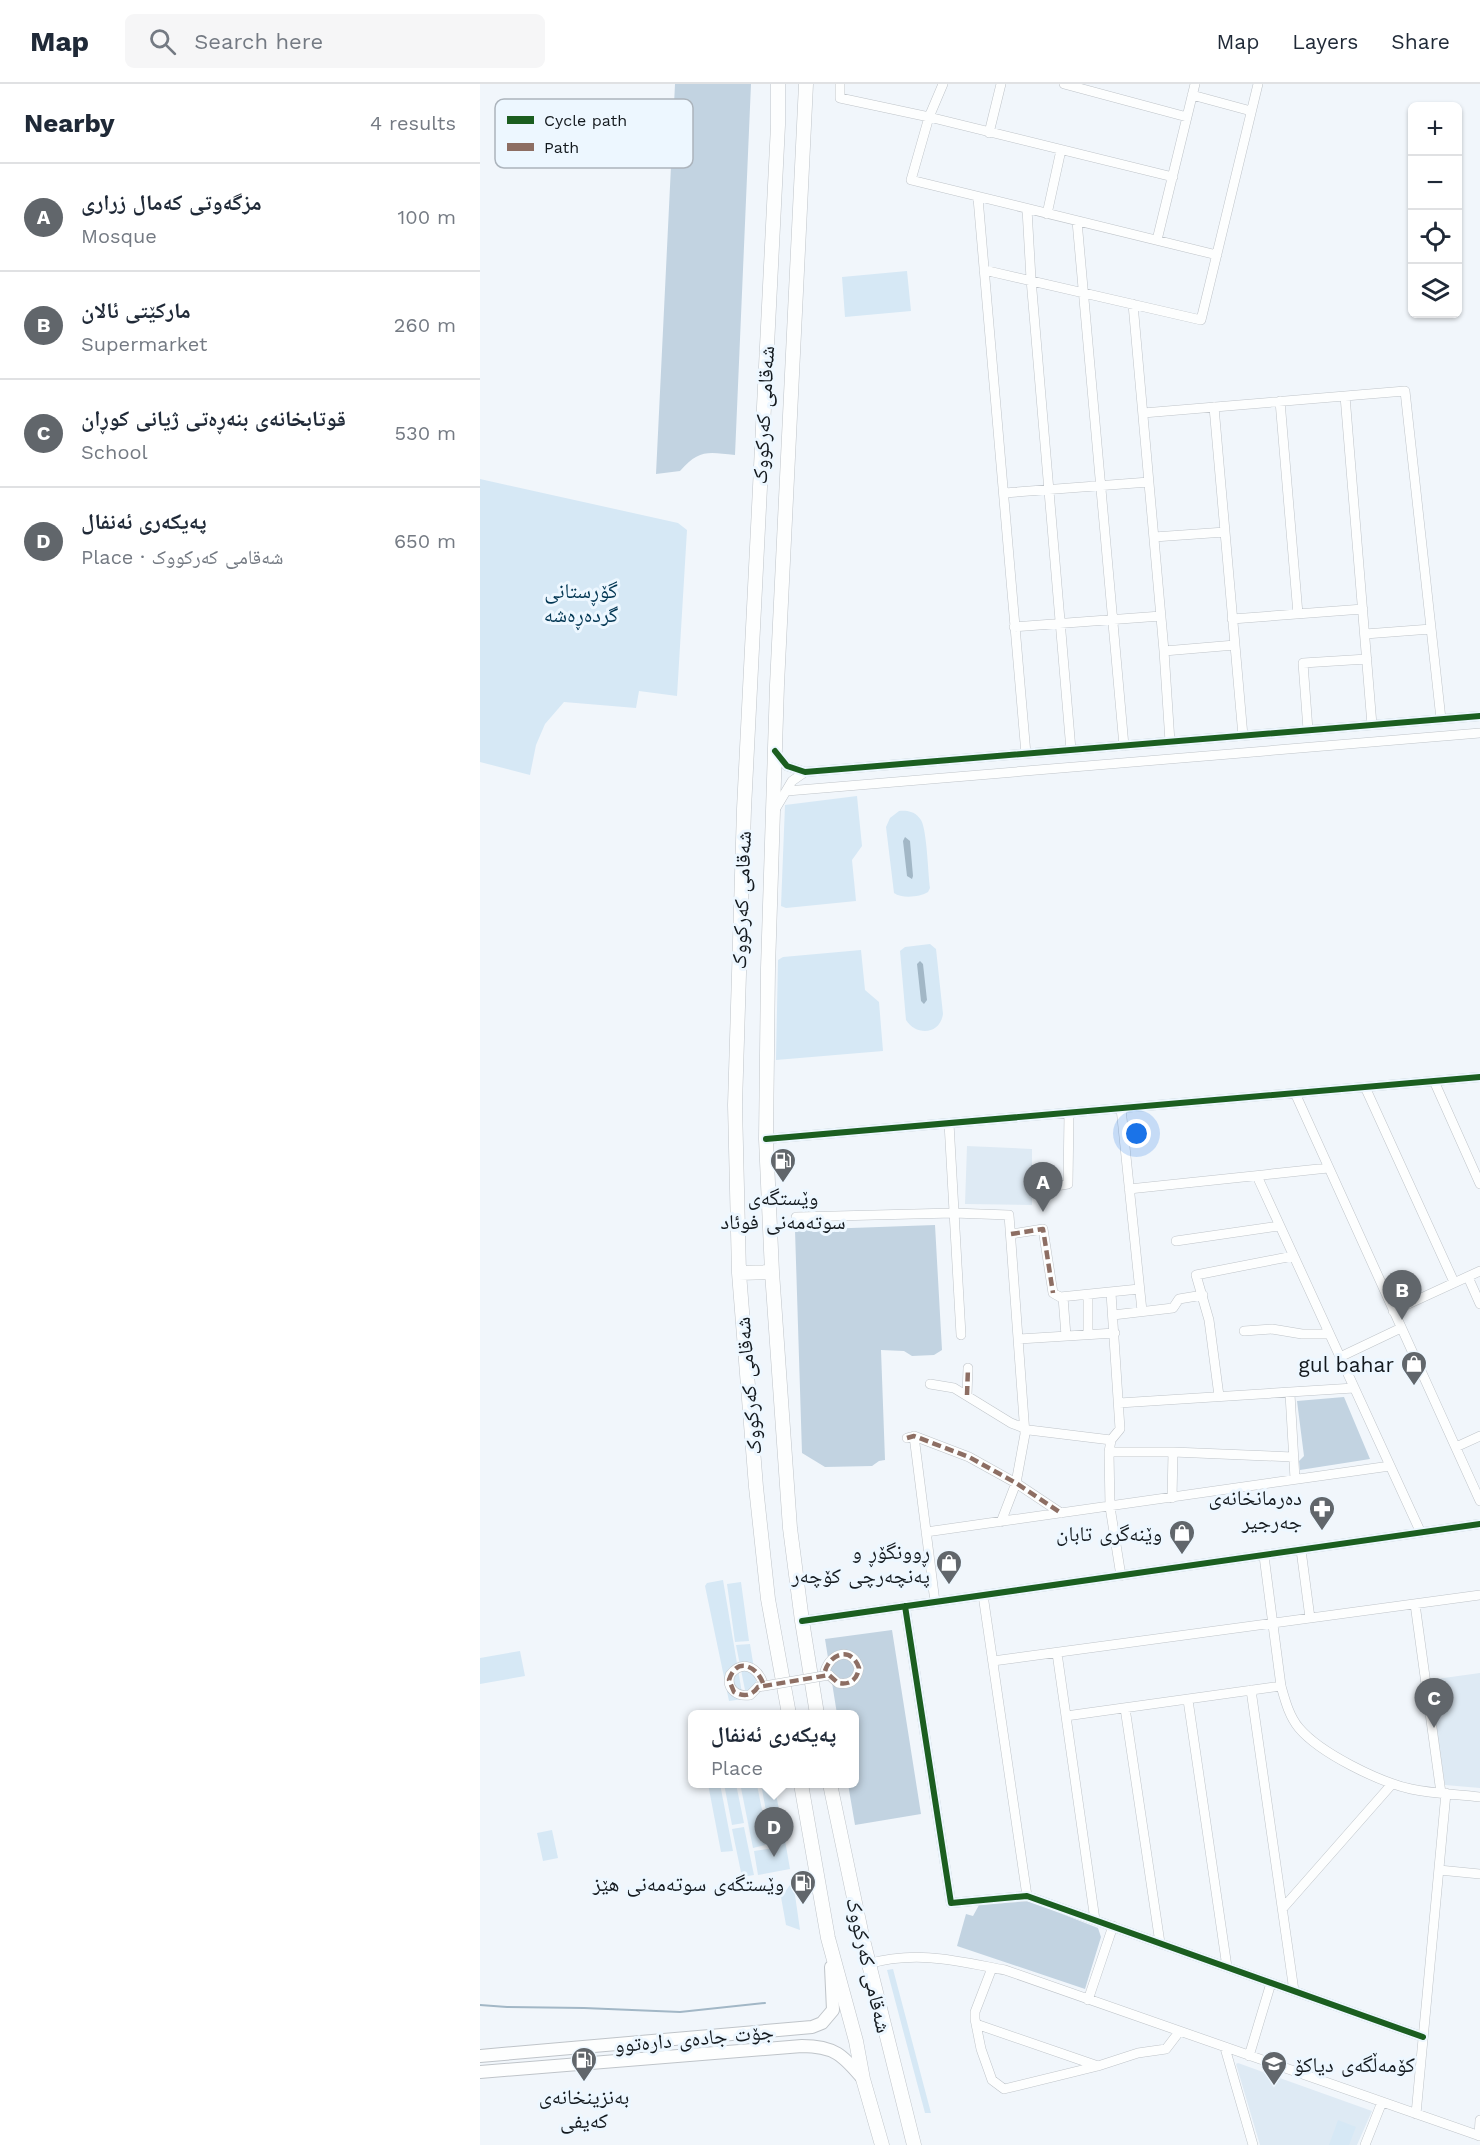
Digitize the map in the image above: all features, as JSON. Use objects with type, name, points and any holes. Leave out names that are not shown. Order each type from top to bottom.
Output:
[{"type":"highway","name":"شەقامی کەرکووک","points":[[778,84],[778,125],[766,336],[740,923],[735,1105],[739,1273],[756,1488],[768,1599],[788,1710]]},
{"type":"highway","name":"شەقامی کەرکووک","points":[[806,84],[775,751],[768,968],[766,1139],[786,1480],[802,1621],[816,1710]]},
{"type":"highway","points":[[778,125],[803,128]]},
{"type":"highway","points":[[739,1273],[772,1272]]},
{"type":"highway","name":"شەقامی کەرکووک","points":[[802,1788],[829,1942],[882,2145]]},
{"type":"highway","name":"شەقامی کەرکووک","points":[[831,1788],[868,1964],[914,2145]]},
{"type":"main road","name":"جۆت جادەی دارەتوو","points":[[480,2056],[802,2029],[822,2022],[833,2010],[829,1942]]},
{"type":"main road","points":[[723,2036],[725,2053]]},
{"type":"main road","name":"جۆت جادەی دارەتوو","points":[[480,2072],[796,2046],[826,2048],[837,2052],[846,2058],[863,2079]]},
{"type":"street","points":[[840,84],[840,98],[929,117],[1173,177]]},
{"type":"street","points":[[943,84],[929,117],[911,180],[1217,255]]},
{"type":"street","points":[[989,133],[1001,84]]},
{"type":"street","points":[[1064,84],[1187,117]]},
{"type":"street","points":[[1157,240],[1195,84]]},
{"type":"street","points":[[984,270],[1201,320],[1258,84]]},
{"type":"street","points":[[1192,95],[1251,111]]},
{"type":"street","points":[[1047,214],[1061,150]]},
{"type":"street","points":[[978,198],[1026,754]]},
{"type":"street","points":[[1027,209],[1071,750]]},
{"type":"street","points":[[1077,221],[1124,746]]},
{"type":"street","points":[[1133,304],[1170,742]]},
{"type":"street","points":[[1143,413],[1405,391],[1441,719]]},
{"type":"street","points":[[1345,396],[1372,725]]},
{"type":"street","points":[[1280,401],[1298,614]]},
{"type":"street","points":[[1214,407],[1243,736]]},
{"type":"street","points":[[1004,493],[1149,482]]},
{"type":"street","points":[[1154,537],[1225,532]]},
{"type":"street","points":[[1232,619],[1362,609]]},
{"type":"street","points":[[1014,627],[1161,616]]},
{"type":"street","points":[[1365,634],[1431,629]]},
{"type":"street","points":[[1164,651],[1235,645]]},
{"type":"street","points":[[1308,730],[1304,663],[1367,659]]},
{"type":"street","points":[[775,751],[787,766],[805,772],[1480,716]]},
{"type":"street","points":[[1324,729],[1325,746]]},
{"type":"street","points":[[787,791],[1480,733]]},
{"type":"street","points":[[1102,748],[1103,765]]},
{"type":"street","points":[[773,813],[792,781],[805,772]]},
{"type":"street","points":[[766,1139],[1480,1077]]},
{"type":"street","points":[[1434,1081],[1480,1184]]},
{"type":"street","points":[[1365,1087],[1454,1282]]},
{"type":"street","points":[[1295,1093],[1480,1501]]},
{"type":"street","points":[[1121,1108],[1142,1311]]},
{"type":"street","points":[[1044,1188],[1068,1184],[1069,1113]]},
{"type":"street","points":[[949,1123],[961,1335]]},
{"type":"street","points":[[1129,1189],[1328,1168]]},
{"type":"street","points":[[1257,1176],[1421,1533]]},
{"type":"street","points":[[796,1216],[953,1213],[1009,1215],[1025,1428],[1016,1483],[1001,1522]]},
{"type":"street","points":[[1176,1240],[1279,1226]]},
{"type":"street","points":[[1011,1234],[1043,1229],[1053,1293],[1063,1297],[1139,1289]]},
{"type":"street","points":[[1219,1396],[1209,1320],[1196,1275],[1293,1256]]},
{"type":"street","points":[[1393,1311],[1480,1271]]},
{"type":"street","points":[[1468,1277],[1480,1304]]},
{"type":"street","points":[[1111,1293],[1120,1429],[1111,1440],[1108,1452],[1110,1507],[1121,1576]]},
{"type":"street","points":[[1088,1295],[1088,1335]]},
{"type":"street","points":[[1113,1315],[1173,1308],[1179,1299],[1203,1295]]},
{"type":"street","points":[[1063,1297],[1066,1336]]},
{"type":"street","points":[[1340,1357],[1401,1328]]},
{"type":"street","points":[[1244,1330],[1272,1329],[1302,1334],[1329,1334]]},
{"type":"street","points":[[1019,1339],[1115,1334]]},
{"type":"street","points":[[967,1395],[968,1368]]},
{"type":"street","points":[[930,1384],[954,1388],[995,1414],[1025,1428],[1048,1434],[1111,1440]]},
{"type":"street","points":[[1119,1403],[1290,1394],[1354,1388]]},
{"type":"street","points":[[1290,1394],[1295,1479]]},
{"type":"street","points":[[1456,1447],[1480,1436]]},
{"type":"street","points":[[936,1602],[910,1437],[969,1457],[1016,1483],[1061,1513]]},
{"type":"street","points":[[1108,1452],[1293,1457]]},
{"type":"street","points":[[1172,1497],[1173,1452]]},
{"type":"street","points":[[926,1532],[1390,1466]]},
{"type":"street","points":[[802,1621],[1480,1524]]},
{"type":"street","points":[[1301,1550],[1310,1618]]},
{"type":"street","points":[[1264,1556],[1281,1686],[1298,1727],[1336,1756],[1392,1784],[1423,1791],[1480,1797]]},
{"type":"street","points":[[983,1595],[1027,1896]]},
{"type":"street","points":[[993,1661],[1480,1595]]},
{"type":"street","points":[[1415,1604],[1444,1793],[1416,2114]]},
{"type":"street","points":[[905,1606],[951,1903],[1027,1896],[1423,2037]]},
{"type":"street","points":[[1057,1653],[1095,1920]]},
{"type":"street","points":[[763,1683],[758,1672],[748,1666],[738,1668],[730,1675],[729,1685],[739,1695],[750,1695],[758,1687],[829,1675],[838,1683],[843,1684],[854,1680],[859,1668],[854,1659],[845,1654],[834,1656],[827,1664],[825,1671]]},
{"type":"street","points":[[1066,1716],[1281,1686]]},
{"type":"street","points":[[1251,1690],[1294,1991]]},
{"type":"street","points":[[1188,1700],[1227,1967]]},
{"type":"street","points":[[1125,1708],[1160,1943]]},
{"type":"street","points":[[1283,1908],[1392,1784]]},
{"type":"street","points":[[1439,1870],[1480,1874]]},
{"type":"street","points":[[1088,2000],[1113,1926]]},
{"type":"street","points":[[868,1964],[882,1960],[932,1957],[1005,1970],[1479,2136],[1480,2120]]},
{"type":"street","points":[[992,1968],[975,2012],[976,2024],[981,2049],[992,2080],[1004,2089],[1098,2066],[1138,2053],[1166,2049],[1179,2032]]},
{"type":"street","points":[[1249,2056],[1271,1983]]},
{"type":"street","points":[[976,2024],[1098,2066]]},
{"type":"street","points":[[1225,2048],[1253,2145]]},
{"type":"street","points":[[1365,2145],[1382,2102]]},
{"type":"shaded area","points":[[675,84],[751,84],[735,455],[711,453],[699,455],[680,471],[656,474],[671,168],[693,168],[693,99],[674,99]]},
{"type":"shaded area","points":[[905,837],[910,841],[912,879],[907,876],[903,841]]},
{"type":"shaded area","points":[[920,961],[923,964],[927,1000],[924,1004],[921,1001],[917,964]]},
{"type":"shaded area","points":[[967,1146],[1032,1149],[1032,1205],[965,1204]]},
{"type":"shaded area","points":[[935,1225],[942,1350],[934,1355],[912,1356],[904,1351],[881,1350],[885,1460],[872,1466],[825,1467],[802,1453],[795,1230]]},
{"type":"shaded area","points":[[1344,1397],[1370,1459],[1300,1470],[1299,1461],[1304,1456],[1297,1401]]},
{"type":"shaded area","points":[[892,1630],[921,1814],[855,1825],[849,1788],[859,1788],[859,1710],[836,1710],[825,1639]]},
{"type":"shaded area","points":[[1480,1673],[1480,1788],[1445,1785],[1429,1680]]},
{"type":"shaded area","points":[[1029,1901],[1098,1928],[1101,1937],[1085,1989],[957,1946],[966,1914],[973,1916],[979,1905]]},
{"type":"shaded area","name":"کۆمەڵگەی دیاکۆ","points":[[1236,2064],[1372,2111],[1357,2145],[1260,2145]]},
{"type":"green space","points":[[907,271],[911,311],[845,317],[842,277]]},
{"type":"green space","name":"گۆڕستانی گردەڕەشە","points":[[480,479],[678,523],[687,530],[677,696],[639,691],[636,708],[564,702],[545,724],[536,745],[530,775],[480,762]]},
{"type":"green space","points":[[857,796],[862,846],[852,860],[856,901],[786,908],[781,906],[785,805]]},
{"type":"green space","points":[[899,811],[909,811],[919,817],[926,842],[930,888],[928,892],[911,897],[894,893],[886,827],[890,818]]},
{"type":"green space","points":[[930,944],[936,949],[943,1014],[937,1026],[921,1031],[906,1020],[900,951],[905,947]]},
{"type":"green space","points":[[861,950],[865,990],[879,1002],[883,1051],[776,1060],[778,960],[783,957]]},
{"type":"green space","points":[[723,1580],[743,1699],[729,1701],[705,1586],[707,1583]]},
{"type":"green space","points":[[741,1582],[749,1641],[735,1642],[727,1584]]},
{"type":"green space","points":[[750,1644],[758,1693],[746,1695],[736,1645]]},
{"type":"green space","points":[[520,1651],[525,1676],[480,1684],[480,1658]]},
{"type":"green space","points":[[709,1788],[721,1788],[733,1851],[721,1852]]},
{"type":"green space","points":[[725,1788],[737,1788],[744,1823],[732,1825]]},
{"type":"green space","points":[[741,1788],[758,1788],[769,1844],[753,1848]]},
{"type":"green space","points":[[762,1788],[775,1788],[782,1825],[769,1827]]},
{"type":"green space","points":[[744,1827],[754,1875],[742,1877],[732,1829]]},
{"type":"green space","points":[[783,1829],[790,1869],[758,1875],[754,1851],[773,1848],[770,1831]]},
{"type":"green space","points":[[552,1830],[558,1858],[543,1861],[537,1833]]},
{"type":"green space","points":[[793,1881],[800,1930],[786,1925],[781,1897]]},
{"type":"green space","points":[[893,1969],[931,2113],[925,2113],[887,1970]]},
{"type":"green space","points":[[1338,2120],[1356,2127],[1349,2145],[1329,2145]]},
{"type":"waterway","points":[[480,2005],[680,2012],[765,2003]]},
{"type":"marked path","points":[[1011,1234],[1043,1229],[1053,1293]]},
{"type":"marked path","points":[[967,1395],[968,1368]]},
{"type":"marked path","points":[[907,1438],[914,1436],[969,1457],[1016,1483],[1061,1513]]},
{"type":"marked path","points":[[763,1683],[756,1672],[746,1666],[736,1668],[729,1680],[734,1692],[748,1695],[758,1687],[829,1675],[838,1683],[849,1683],[854,1679],[859,1668],[852,1657],[842,1654],[832,1660],[825,1671]]},
{"type":"cycle path","points":[[775,751],[787,766],[805,772],[1480,716]]},
{"type":"cycle path","points":[[766,1139],[1480,1077]]},
{"type":"cycle path","points":[[802,1621],[1480,1524]]},
{"type":"cycle path","points":[[905,1606],[951,1903],[1027,1896],[1423,2037]]},
{"type":"place","name":"وێستگەی سوتەمەنی فوئاد","points":[[783,1184]]},
{"type":"place","name":"مزگەوتی کەمال زراری","points":[[1043,1212]]},
{"type":"place","name":"مارکێتی ئالان","points":[[1402,1320]]},
{"type":"place","name":"gul bahar","points":[[1414,1387]]},
{"type":"place","name":"دەرمانخانەی جەرجیر","points":[[1322,1532]]},
{"type":"place","name":"وێنەگری تابان","points":[[1182,1556]]},
{"type":"place","name":"ڕوونگۆڕ و پەنچەرچی کۆچەر","points":[[949,1586]]},
{"type":"place","name":"قوتابخانەی بنەڕەتی ژیانی کوڕان","points":[[1434,1728]]},
{"type":"place","name":"پەیکەری ئەنفال","points":[[774,1857]]},
{"type":"place","name":"وێستگەی سوتەمەنی هێز","points":[[803,1906]]},
{"type":"place","name":"بەنزینخانەی کەیفی","points":[[584,2083]]},
{"type":"place","name":"کۆمەڵگەی دیاکۆ","points":[[1274,2087]]}]
